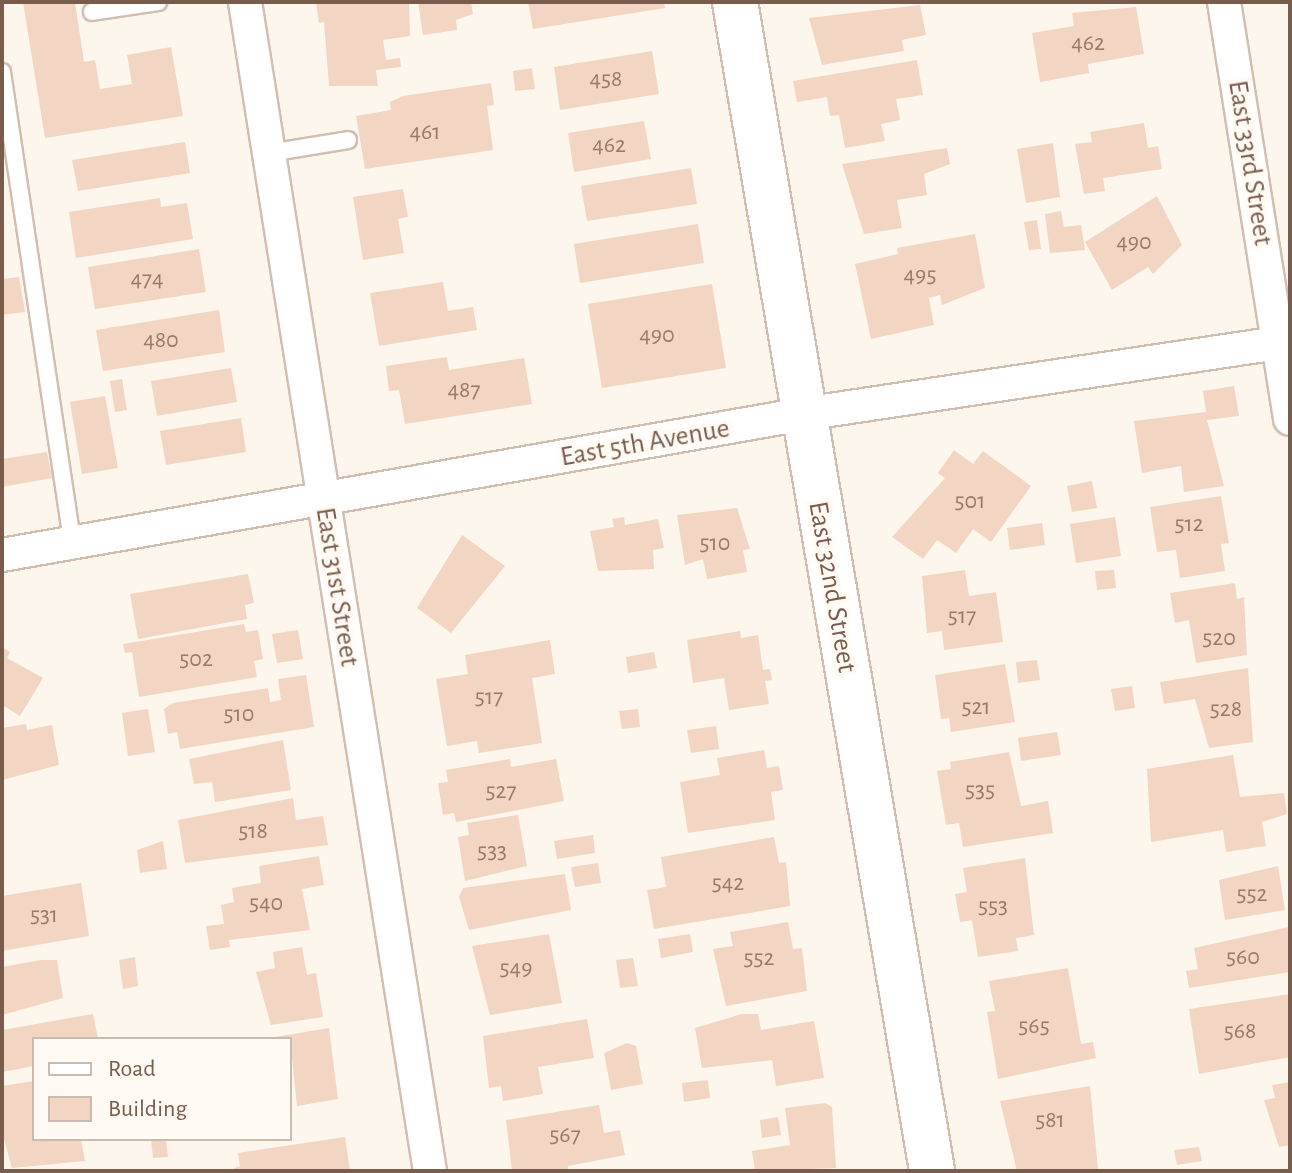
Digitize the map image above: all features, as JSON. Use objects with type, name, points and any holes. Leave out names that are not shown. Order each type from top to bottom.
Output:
[{"type":"street","name":"East 31st Street","points":[[245,2],[430,1171]]},
{"type":"street","name":"East 32nd Street","points":[[735,2],[932,1171]]},
{"type":"street","name":"East 33rd Street","points":[[1224,2],[1284,342],[1290,419]]},
{"type":"street","name":"East 5th Avenue","points":[[2,555],[803,414],[1284,342]]},
{"type":"lane","points":[[92,12],[158,2]]},
{"type":"lane","points":[[2,72],[72,543]]},
{"type":"lane","points":[[269,153],[348,140]]},
{"type":"building","points":[[23,2],[75,2],[84,62],[95,60],[100,89],[132,84],[127,55],[171,47],[183,116],[45,138]]},
{"type":"building","points":[[409,2],[410,36],[383,40],[386,60],[400,58],[401,67],[376,70],[378,86],[329,86],[324,22],[319,23],[316,3]]},
{"type":"building","points":[[418,2],[471,2],[473,14],[456,20],[457,30],[423,35]]},
{"type":"building","points":[[528,2],[664,2],[665,8],[533,29]]},
{"type":"building","points":[[920,5],[926,35],[902,40],[904,51],[822,65],[809,18]]},
{"type":"building","points":[[1136,7],[1144,54],[1088,64],[1089,73],[1040,82],[1032,33],[1074,26],[1072,13]]},
{"type":"building","points":[[652,51],[659,94],[560,110],[554,67]]},
{"type":"building","points":[[917,60],[923,95],[896,99],[900,120],[881,124],[885,141],[845,148],[839,115],[830,116],[827,97],[797,102],[793,81]]},
{"type":"building","points":[[532,68],[535,89],[515,91],[513,71]]},
{"type":"building","points":[[491,83],[494,105],[487,106],[493,150],[365,169],[356,116],[391,110],[390,102],[403,96]]},
{"type":"building","points":[[644,121],[651,159],[574,172],[568,133]]},
{"type":"building","points":[[1144,123],[1148,148],[1158,146],[1162,169],[1103,178],[1105,191],[1084,194],[1075,144],[1092,142],[1090,132]]},
{"type":"building","points":[[185,142],[190,173],[78,191],[72,160]]},
{"type":"building","points":[[1053,143],[1060,197],[1026,203],[1017,149]]},
{"type":"building","points":[[947,148],[950,164],[924,174],[927,195],[897,200],[902,228],[864,234],[842,164]]},
{"type":"building","points":[[691,168],[697,204],[587,221],[581,186]]},
{"type":"building","points":[[403,189],[408,217],[398,219],[404,253],[363,260],[353,197]]},
{"type":"building","points":[[1157,196],[1182,245],[1153,274],[1148,267],[1112,290],[1085,242]]},
{"type":"building","points":[[160,198],[161,207],[187,203],[193,239],[76,258],[69,212]]},
{"type":"building","points":[[1061,211],[1064,227],[1081,225],[1085,250],[1050,253],[1045,214]]},
{"type":"building","points":[[1037,220],[1041,249],[1029,250],[1024,222]]},
{"type":"building","points":[[698,224],[704,263],[580,283],[574,244]]},
{"type":"building","points":[[975,234],[985,288],[942,305],[940,295],[929,298],[934,325],[871,339],[855,264],[898,254],[897,248]]},
{"type":"building","points":[[199,249],[206,292],[95,309],[88,267]]},
{"type":"building","points":[[19,277],[25,312],[2,315],[2,279]]},
{"type":"building","points":[[443,282],[448,311],[473,307],[477,330],[379,346],[370,293]]},
{"type":"building","points":[[712,284],[726,368],[602,388],[588,304]]},
{"type":"building","points":[[219,310],[225,352],[103,371],[96,330]]},
{"type":"building","points":[[447,357],[449,370],[524,358],[532,404],[405,424],[399,390],[389,391],[386,366]]},
{"type":"building","points":[[231,368],[237,402],[157,416],[151,381]]},
{"type":"building","points":[[122,379],[127,410],[115,412],[110,381]]},
{"type":"building","points":[[1234,386],[1239,416],[1207,420],[1224,486],[1184,492],[1181,466],[1142,473],[1134,421],[1206,412],[1203,391]]},
{"type":"building","points":[[105,396],[118,468],[82,474],[70,402]]},
{"type":"building","points":[[241,418],[246,452],[166,465],[160,431]]},
{"type":"building","points":[[954,450],[973,464],[983,451],[1031,486],[991,542],[973,529],[956,553],[937,540],[923,559],[892,537],[945,478],[938,473]]},
{"type":"building","points":[[47,452],[52,478],[2,487],[2,459]]},
{"type":"building","points":[[1092,481],[1097,508],[1072,512],[1067,486]]},
{"type":"building","points":[[1221,496],[1229,543],[1221,544],[1225,571],[1180,578],[1176,550],[1157,552],[1150,507]]},
{"type":"building","points":[[737,508],[750,549],[743,550],[747,572],[707,579],[703,559],[685,565],[677,515]]},
{"type":"building","points":[[624,517],[625,525],[658,519],[664,548],[653,550],[654,569],[598,571],[590,531],[614,527],[612,519]]},
{"type":"building","points":[[1115,517],[1121,556],[1076,563],[1070,524]]},
{"type":"building","points":[[1042,523],[1045,545],[1010,550],[1007,528]]},
{"type":"building","points":[[462,535],[505,566],[451,633],[417,608]]},
{"type":"building","points":[[965,570],[969,596],[996,592],[1003,642],[944,650],[942,631],[927,633],[922,576]]},
{"type":"building","points":[[1114,570],[1116,588],[1097,590],[1095,571]]},
{"type":"building","points":[[248,574],[254,603],[245,605],[247,619],[138,639],[130,594]]},
{"type":"building","points":[[1235,583],[1237,599],[1244,597],[1247,655],[1196,663],[1189,620],[1175,623],[1170,593]]},
{"type":"building","points":[[244,624],[246,632],[258,630],[263,659],[254,661],[257,677],[139,697],[132,652],[125,653],[123,644]]},
{"type":"building","points":[[298,630],[303,659],[277,663],[272,634]]},
{"type":"building","points":[[740,631],[741,638],[758,635],[763,670],[770,669],[772,680],[765,681],[769,704],[729,710],[724,678],[693,683],[687,640]]},
{"type":"building","points":[[550,640],[555,674],[532,678],[542,743],[479,753],[477,741],[447,746],[436,679],[468,674],[465,655]]},
{"type":"building","points":[[2,647],[10,652],[7,658],[43,678],[20,716],[2,705]]},
{"type":"building","points":[[654,652],[657,668],[628,673],[626,657]]},
{"type":"building","points":[[1037,660],[1040,680],[1018,683],[1016,662]]},
{"type":"building","points":[[1005,664],[1015,722],[951,732],[949,718],[941,719],[935,675]]},
{"type":"building","points":[[1248,668],[1253,742],[1209,748],[1195,699],[1164,704],[1160,682]]},
{"type":"building","points":[[306,675],[314,727],[180,749],[177,732],[168,734],[164,709],[173,703],[268,688],[270,702],[281,700],[278,679]]},
{"type":"building","points":[[1132,686],[1135,708],[1115,711],[1111,689]]},
{"type":"building","points":[[148,709],[155,752],[128,756],[122,713]]},
{"type":"building","points":[[638,709],[640,727],[622,729],[619,711]]},
{"type":"building","points":[[26,724],[27,730],[52,725],[59,765],[2,780],[2,728]]},
{"type":"building","points":[[716,726],[719,749],[691,753],[687,730]]},
{"type":"building","points":[[1057,732],[1061,755],[1021,761],[1018,738]]},
{"type":"building","points":[[283,740],[291,790],[215,802],[212,782],[194,784],[189,759]]},
{"type":"building","points":[[764,750],[767,768],[779,766],[783,790],[771,792],[775,820],[688,833],[680,782],[720,775],[717,758]]},
{"type":"building","points":[[1009,752],[1021,806],[1048,801],[1053,833],[963,847],[959,823],[946,825],[937,771],[951,769],[950,762]]},
{"type":"building","points":[[1233,755],[1240,797],[1284,793],[1287,814],[1262,822],[1266,846],[1226,852],[1223,830],[1151,842],[1147,769]]},
{"type":"building","points":[[510,759],[511,767],[556,759],[564,801],[456,822],[454,813],[443,815],[438,783],[448,782],[446,770]]},
{"type":"building","points":[[293,798],[296,820],[323,816],[328,845],[185,863],[178,820]]},
{"type":"building","points":[[518,815],[527,866],[465,881],[458,837],[469,835],[467,823]]},
{"type":"building","points":[[593,835],[595,853],[557,859],[554,841]]},
{"type":"building","points":[[774,837],[779,863],[786,862],[790,906],[654,929],[647,890],[666,887],[661,857]]},
{"type":"building","points":[[163,841],[167,869],[140,873],[137,850]]},
{"type":"building","points":[[319,856],[324,885],[302,889],[310,930],[229,940],[230,947],[210,950],[206,926],[224,924],[221,905],[234,902],[232,888],[261,883],[259,866]]},
{"type":"building","points":[[1025,858],[1034,935],[1016,938],[1018,951],[978,957],[972,920],[960,922],[955,894],[967,892],[963,868]]},
{"type":"building","points":[[598,863],[601,883],[575,887],[571,867]]},
{"type":"building","points":[[1278,866],[1285,910],[1225,920],[1219,880]]},
{"type":"building","points":[[565,874],[571,910],[469,930],[459,897],[463,888]]},
{"type":"building","points":[[81,883],[89,936],[2,951],[2,896]]},
{"type":"building","points":[[788,922],[793,949],[802,948],[807,991],[726,1006],[713,949],[733,946],[730,932]]},
{"type":"building","points":[[1289,927],[1290,972],[1189,988],[1186,971],[1198,969],[1194,948]]},
{"type":"building","points":[[549,934],[562,1003],[490,1015],[472,946]]},
{"type":"building","points":[[690,934],[693,952],[661,958],[658,939]]},
{"type":"building","points":[[302,947],[307,975],[316,973],[323,1017],[271,1025],[256,972],[275,968],[273,952]]},
{"type":"building","points":[[135,957],[138,986],[123,989],[119,960]]},
{"type":"building","points":[[633,958],[638,986],[620,988],[616,960]]},
{"type":"building","points":[[57,960],[63,998],[2,1015],[2,967]]},
{"type":"building","points":[[1068,968],[1081,1044],[1093,1042],[1096,1058],[998,1079],[987,1012],[995,1011],[989,981]]},
{"type":"building","points":[[1290,994],[1290,1057],[1199,1074],[1189,1009]]},
{"type":"building","points":[[93,1014],[98,1037],[32,1037],[32,1066],[2,1072],[2,1030]]},
{"type":"building","points":[[742,1014],[758,1014],[761,1030],[814,1021],[824,1078],[776,1086],[772,1060],[702,1068],[695,1028]]},
{"type":"building","points":[[587,1019],[594,1058],[538,1067],[543,1094],[503,1101],[501,1086],[489,1088],[483,1036]]},
{"type":"building","points":[[329,1028],[338,1099],[297,1106],[292,1037],[275,1037]]},
{"type":"building","points":[[627,1043],[636,1046],[643,1084],[611,1090],[604,1053]]},
{"type":"building","points":[[708,1080],[710,1098],[684,1102],[682,1083]]},
{"type":"building","points":[[32,1081],[32,1141],[81,1141],[85,1161],[12,1168],[2,1132],[2,1086]]},
{"type":"building","points":[[1290,1082],[1290,1145],[1279,1147],[1264,1100],[1275,1098],[1272,1085]]},
{"type":"building","points":[[1090,1086],[1098,1169],[1017,1171],[1000,1101]]},
{"type":"building","points":[[825,1103],[832,1107],[836,1168],[755,1171],[752,1151],[790,1145],[785,1108]]},
{"type":"building","points":[[599,1105],[604,1133],[620,1130],[625,1155],[568,1166],[568,1171],[512,1171],[506,1120]]},
{"type":"building","points":[[778,1117],[781,1135],[762,1138],[760,1120]]},
{"type":"building","points":[[345,1137],[350,1171],[227,1171],[240,1166],[238,1153]]},
{"type":"building","points":[[151,1141],[166,1141],[168,1157],[153,1158]]},
{"type":"building","points":[[1199,1147],[1202,1161],[1177,1165],[1174,1150]]}]
